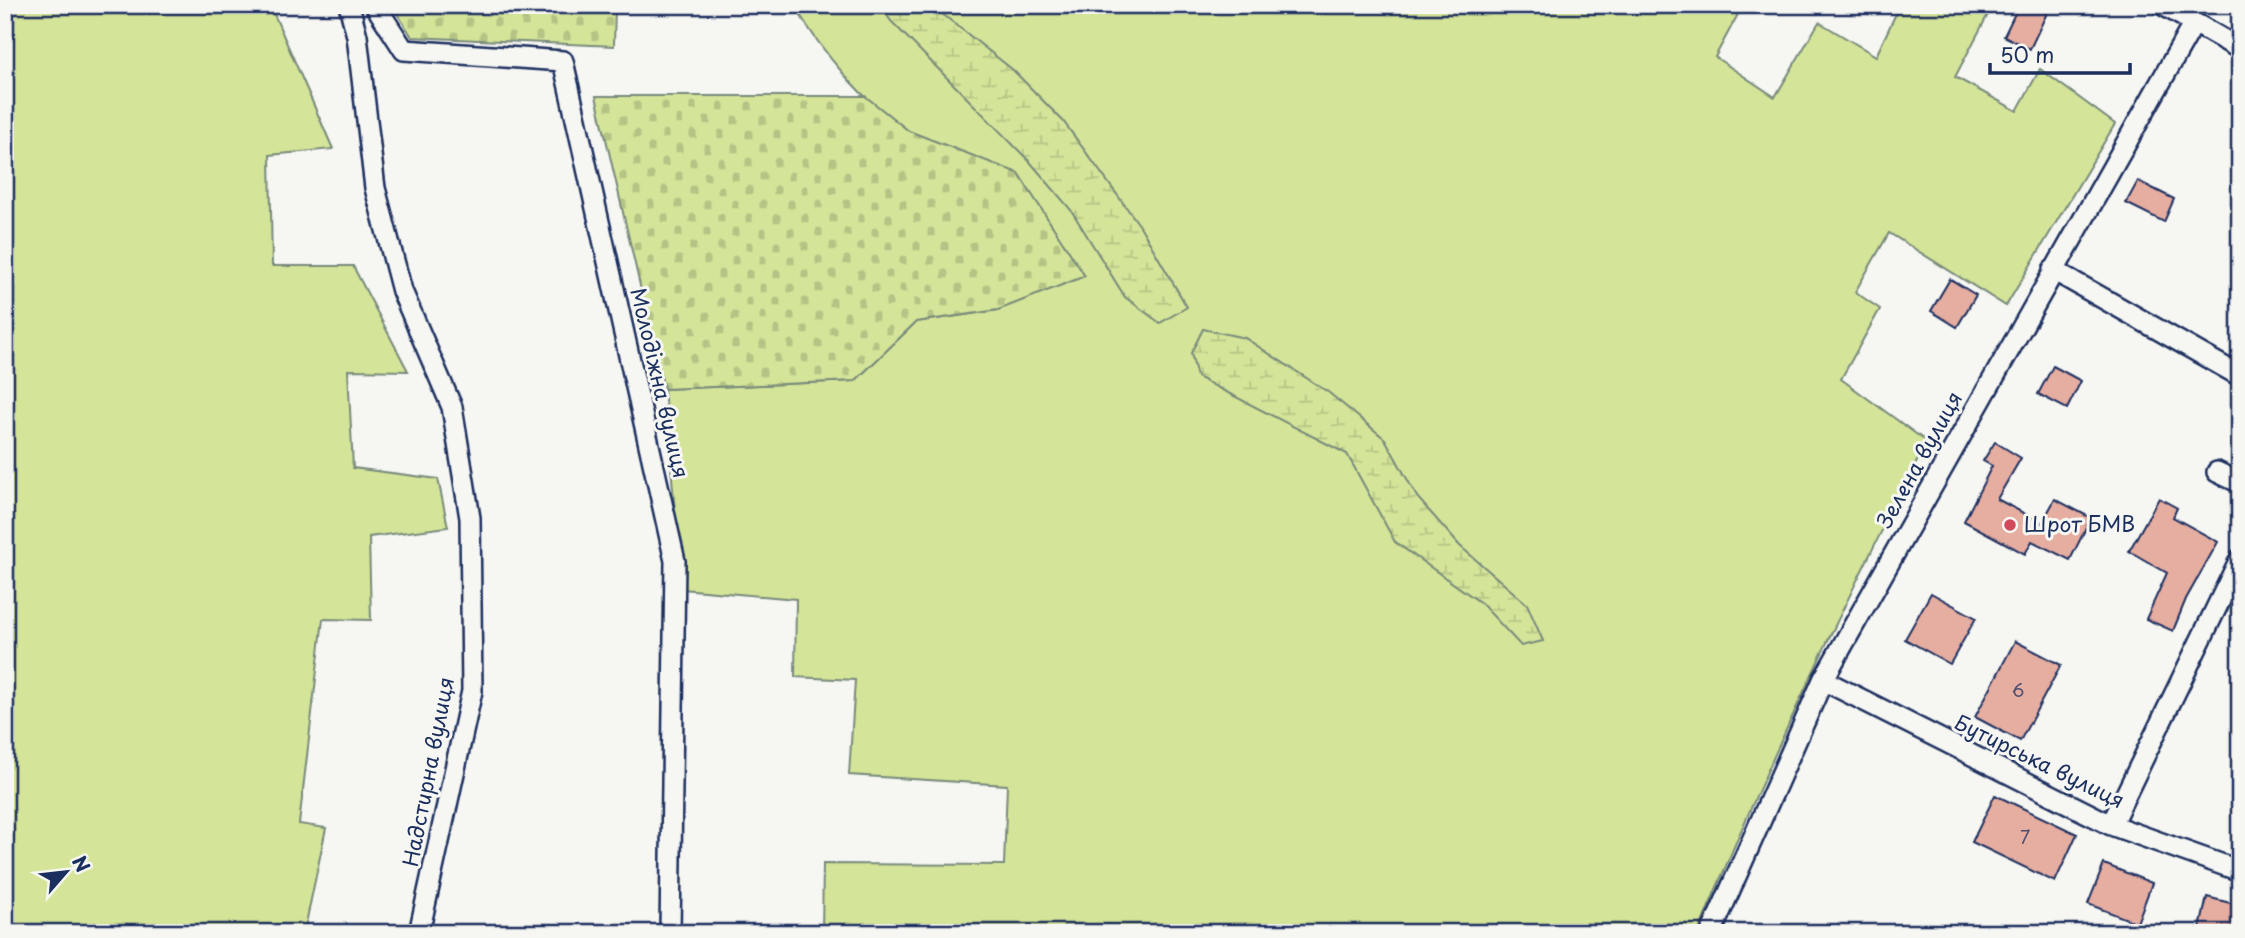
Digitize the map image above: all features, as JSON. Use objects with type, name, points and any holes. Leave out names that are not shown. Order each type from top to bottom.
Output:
[{"type":"street","name":"Надстирна вулиця","points":[[349,5],[357,36],[375,188],[402,290],[452,407],[470,518],[472,691],[419,933]]},
{"type":"street","name":"Молодіжна вулиця","points":[[375,5],[404,50],[563,61],[675,561],[670,933]]},
{"type":"street","points":[[2163,5],[2240,49]]},
{"type":"street","name":"Зелена вулиця","points":[[1711,933],[1823,680],[2194,23]]},
{"type":"street","points":[[2053,270],[2240,376]]},
{"type":"street","points":[[2217,472],[2240,483]]},
{"type":"street","points":[[2111,825],[2240,559]]},
{"type":"street","name":"Бутирська вулиця","points":[[1823,680],[2111,825],[2240,871]]},
{"type":"green space","points":[[5,5],[270,5],[333,149],[270,155],[272,266],[353,266],[408,371],[348,370],[353,468],[438,479],[448,527],[369,537],[371,620],[323,619],[299,824],[326,828],[304,933],[5,933]]},
{"type":"green space","points":[[392,5],[615,5],[614,46],[412,37]]},
{"type":"green space","points":[[794,5],[1743,5],[1715,57],[1775,97],[1819,22],[1876,56],[1900,5],[1993,5],[1955,77],[2017,111],[2040,69],[2115,124],[2006,306],[1889,233],[1855,292],[1880,309],[1841,379],[1927,442],[1807,685],[1698,933],[822,933],[823,864],[1004,865],[1007,785],[849,775],[855,680],[795,677],[796,599],[682,589],[664,389],[855,381],[916,322],[998,310],[1018,173],[932,143],[891,119],[844,75]]},
{"type":"green space","points":[[880,5],[931,5],[1013,70],[1063,121],[1140,226],[1187,307],[1160,323],[1125,297],[1071,210],[1031,163],[891,21]]},
{"type":"green space","points":[[596,96],[865,96],[909,131],[1018,173],[1085,276],[998,310],[916,322],[855,381],[664,389]]},
{"type":"green space","points":[[1203,329],[1245,338],[1328,392],[1385,439],[1417,497],[1460,546],[1527,604],[1543,641],[1521,646],[1481,603],[1395,542],[1347,454],[1197,377],[1191,353]]},
{"type":"building","points":[[2019,5],[2031,5],[2047,13],[2030,49],[2004,36]]},
{"type":"building","points":[[2138,181],[2174,199],[2164,222],[2126,203]]},
{"type":"building","points":[[1950,279],[1976,295],[1957,327],[1931,311]]},
{"type":"building","points":[[2053,366],[2081,381],[2067,409],[2038,394]]},
{"type":"building","points":[[1995,442],[2021,458],[1997,499],[2042,523],[2055,499],[2091,518],[2070,560],[2032,541],[2025,554],[1964,521],[1992,466],[1983,461]]},
{"type":"building","points":[[2159,498],[2177,508],[2173,517],[2218,542],[2186,599],[2173,631],[2146,619],[2167,573],[2129,551]]},
{"type":"building","points":[[1931,593],[1976,618],[1950,664],[1905,639]]},
{"type":"building","points":[[2015,641],[2061,665],[2020,741],[1975,717]]},
{"type":"building","points":[[1995,795],[2077,834],[2055,882],[1972,842]]},
{"type":"building","points":[[2104,864],[2152,883],[2137,923],[2088,904]]},
{"type":"building","points":[[2207,897],[2238,905],[2231,933],[2199,933]]},
{"type":"place","name":"Шрот БМВ","points":[[2010,525]]}]
